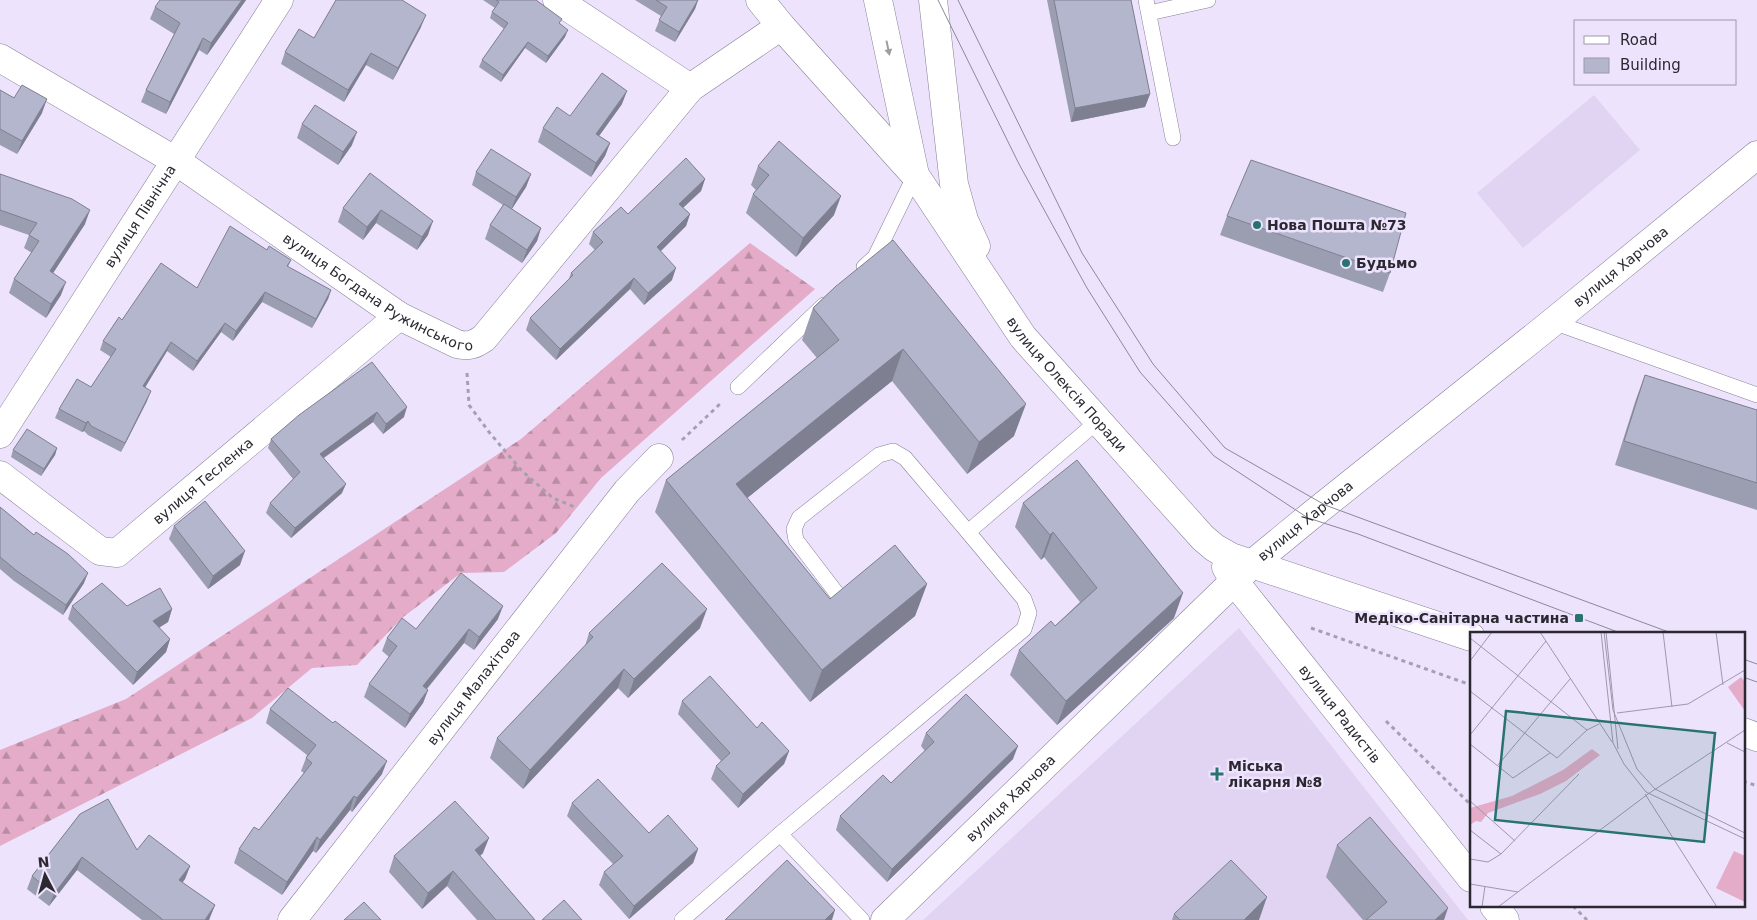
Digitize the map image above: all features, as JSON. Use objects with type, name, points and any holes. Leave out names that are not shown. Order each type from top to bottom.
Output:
[{"type":"street","name":"вулиця Північна","points":[[0,434],[279,0]]},
{"type":"street","points":[[557,0],[690,88]]},
{"type":"street","name":"вулиця Олексія Поради","points":[[760,0],[781,26],[915,175],[1023,337],[1202,538],[1231,557],[1243,573],[1470,637]]},
{"type":"street","points":[[878,0],[915,175]]},
{"type":"street","points":[[933,0],[954,184],[964,220],[1023,337]]},
{"type":"street","name":"вулиця Богдана Ружинського","points":[[0,58],[176,161],[399,316],[457,344],[466,346],[475,344],[484,338],[690,88],[781,26]]},
{"type":"street","name":"вулиця Харчова","points":[[885,920],[1243,573],[1308,518],[1757,155]]},
{"type":"street","name":"вулиця Тесленка","points":[[0,475],[100,551],[112,554],[117,553],[399,316]]},
{"type":"street","name":"вулиця Малахітова","points":[[292,920],[627,491],[659,458]]},
{"type":"street","name":"вулиця Радистів","points":[[1243,573],[1470,877]]},
{"type":"street","points":[[1744,732],[1757,737]]},
{"type":"street","points":[[1496,908],[1505,920]]},
{"type":"lane","points":[[1173,138],[1147,6],[1208,0]]},
{"type":"lane","points":[[853,277],[875,257],[915,175]]},
{"type":"lane","points":[[738,387],[831,298]]},
{"type":"lane","points":[[1552,322],[1757,395]]},
{"type":"lane","points":[[968,532],[1098,421]]},
{"type":"lane","points":[[682,920],[780,834],[1024,629],[1029,613],[1024,599],[968,532],[905,458],[893,451],[879,455],[799,518],[794,528],[796,540],[838,595]]},
{"type":"lane","points":[[780,834],[862,920]]},
{"type":"path","points":[[466,346],[469,405],[520,470],[553,498],[591,513],[614,508]]},
{"type":"path","points":[[682,440],[738,387]]},
{"type":"path","points":[[1302,625],[1470,685]]},
{"type":"path","points":[[1381,715],[1470,804]]},
{"type":"path","points":[[1744,781],[1757,786]]},
{"type":"path","points":[[1575,908],[1587,920]]},
{"type":"shaded area","points":[[1594,95],[1640,150],[1523,248],[1477,193]]},
{"type":"shaded area","name":"Міська лікарня №8","points":[[1239,628],[1468,920],[923,920]]},
{"type":"green space","points":[[750,243],[815,289],[601,478],[556,533],[504,572],[461,573],[402,618],[357,665],[312,668],[252,718],[0,846],[0,750],[126,699],[521,439]]},
{"type":"building","points":[[160,0],[242,0],[211,43],[203,38],[170,102],[146,90],[180,23],[155,7]]},
{"type":"building","points":[[336,0],[402,0],[426,15],[398,68],[371,53],[348,90],[285,52],[299,29],[314,38]]},
{"type":"building","points":[[496,0],[536,0],[562,19],[559,23],[568,30],[548,56],[528,42],[503,75],[482,60],[508,23],[492,12],[499,2]]},
{"type":"building","points":[[656,0],[698,0],[679,32],[659,20],[667,7]]},
{"type":"building","points":[[1054,0],[1131,0],[1150,94],[1075,108]]},
{"type":"building","points":[[602,73],[627,91],[596,134],[610,143],[596,163],[543,128],[557,107],[570,116]]},
{"type":"building","points":[[22,85],[47,99],[22,141],[0,129],[0,90],[14,98]]},
{"type":"building","points":[[315,105],[357,132],[343,152],[302,124]]},
{"type":"building","points":[[779,141],[841,196],[803,238],[753,194],[769,175],[758,166]]},
{"type":"building","points":[[491,149],[531,174],[516,197],[476,172]]},
{"type":"building","points":[[686,158],[705,179],[679,204],[690,214],[657,247],[676,268],[648,293],[634,278],[560,349],[530,318],[573,275],[571,273],[603,242],[593,232],[621,207],[628,214]]},
{"type":"building","name":"Будьмо","points":[[1251,160],[1406,213],[1390,273],[1227,216]]},
{"type":"building","points":[[370,173],[433,221],[422,237],[381,210],[367,227],[343,208]]},
{"type":"building","points":[[0,174],[72,199],[90,210],[50,271],[66,282],[51,304],[14,279],[39,241],[29,235],[37,223],[0,210]]},
{"type":"building","points":[[504,204],[541,228],[527,250],[490,225]]},
{"type":"building","points":[[230,226],[267,250],[269,246],[291,260],[287,266],[331,290],[316,319],[265,292],[236,331],[225,323],[197,361],[171,342],[143,386],[151,391],[125,443],[91,426],[88,421],[86,423],[59,409],[77,379],[91,387],[116,349],[103,341],[119,317],[122,320],[161,263],[197,288]]},
{"type":"building","points":[[893,240],[1026,404],[979,442],[903,349],[736,484],[830,599],[895,545],[927,584],[822,670],[666,480],[839,340],[813,308],[835,287]]},
{"type":"building","points":[[372,362],[407,407],[386,424],[377,412],[320,454],[346,484],[295,528],[270,503],[300,472],[271,439],[299,415]]},
{"type":"building","points":[[1645,375],[1757,410],[1757,483],[1624,441]]},
{"type":"building","points":[[27,429],[57,448],[44,469],[13,450]]},
{"type":"building","points":[[1077,460],[1183,593],[1066,701],[1019,650],[1051,621],[1055,626],[1097,588],[1053,532],[1050,535],[1023,503]]},
{"type":"building","points":[[205,501],[245,551],[213,576],[174,526]]},
{"type":"building","points":[[0,507],[34,535],[36,532],[68,554],[88,573],[66,605],[0,557]]},
{"type":"building","points":[[662,563],[707,609],[634,679],[624,669],[530,770],[497,738],[593,637],[589,633]]},
{"type":"building","points":[[461,573],[503,606],[479,637],[469,629],[423,686],[428,690],[410,714],[369,684],[397,646],[387,638],[402,618],[416,629]]},
{"type":"building","points":[[102,583],[127,606],[160,588],[172,609],[153,621],[170,639],[137,672],[72,606]]},
{"type":"building","points":[[710,676],[757,728],[762,722],[789,751],[743,794],[716,766],[730,753],[682,701]]},
{"type":"building","points":[[288,688],[387,761],[357,798],[354,796],[320,840],[317,837],[287,882],[239,849],[254,827],[259,830],[312,763],[306,758],[316,745],[270,709]]},
{"type":"building","points":[[966,694],[1018,746],[892,869],[840,816],[883,775],[891,783],[934,742],[926,733]]},
{"type":"building","points":[[598,779],[649,833],[668,815],[698,849],[634,906],[604,872],[623,856],[572,803]]},
{"type":"building","points":[[108,799],[137,850],[149,835],[190,866],[179,880],[215,905],[205,920],[162,920],[82,857],[54,894],[32,876],[80,814]]},
{"type":"building","points":[[455,801],[489,838],[475,850],[535,920],[496,920],[453,871],[428,893],[394,856]]},
{"type":"building","points":[[1370,817],[1448,908],[1435,920],[1366,920],[1387,902],[1337,845]]},
{"type":"building","points":[[787,860],[835,910],[825,920],[725,920]]},
{"type":"building","points":[[1231,860],[1267,897],[1244,920],[1180,920],[1174,914]]},
{"type":"building","points":[[564,900],[582,920],[542,920]]},
{"type":"building","points":[[364,902],[381,920],[344,920]]},
{"type":"tram line","points":[[938,0],[1019,164],[1087,288],[1140,372],[1214,456],[1308,518],[1358,534],[1618,632]]},
{"type":"tram line","points":[[958,0],[1082,253],[1153,364],[1225,448],[1325,505],[1669,632]]},
{"type":"tram line","points":[[1744,659],[1757,664]]},
{"type":"tram line","points":[[1744,677],[1757,682]]},
{"type":"place","name":"Нова Пошта №73","points":[[1257,225]]},
{"type":"place","name":"Будьмо","points":[[1346,263]]},
{"type":"place","name":"Медіко-Санітарна частина","points":[[1579,618]]},
{"type":"place","name":"Міська лікарня №8","points":[[1217,774]]}]
